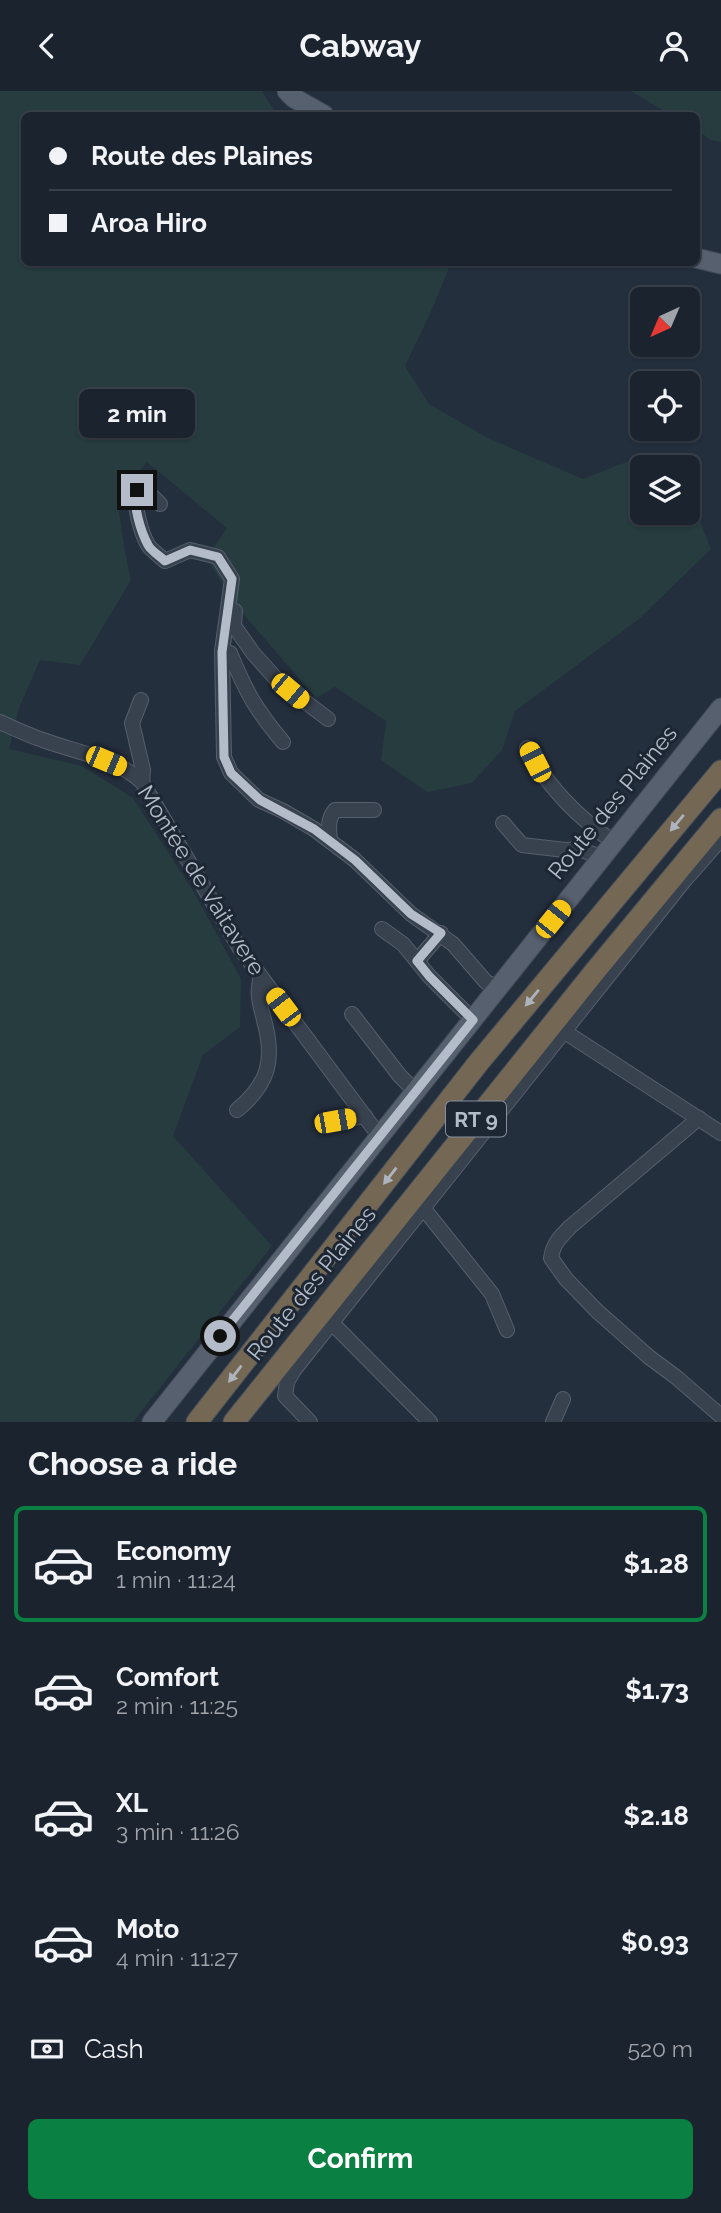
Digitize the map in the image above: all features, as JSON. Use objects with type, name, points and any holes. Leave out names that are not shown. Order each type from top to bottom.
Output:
[{"type":"highway","name":"Route des Plaines","points":[[197,1422],[479,1062],[721,771]]},
{"type":"highway","name":"Route des Plaines","points":[[234,1422],[587,980],[721,819]]},
{"type":"main road","points":[[287,91],[319,112]]},
{"type":"main road","points":[[700,259],[721,264]]},
{"type":"main road","name":"Route des Plaines","points":[[152,1422],[721,708]]},
{"type":"street","points":[[160,504],[150,494],[137,490],[135,495],[140,519],[149,547],[165,561],[190,550],[218,557],[236,569],[234,626],[278,681],[328,719]]},
{"type":"street","points":[[218,557],[232,579],[222,652],[224,757],[231,773],[260,800],[283,811],[355,860],[411,914],[441,933],[481,977],[498,988]]},
{"type":"street","points":[[222,652],[230,653],[258,713],[283,742]]},
{"type":"street","points":[[141,700],[132,723],[143,770],[142,782]]},
{"type":"street","name":"Montée de Vaitavere","points":[[0,722],[44,741],[106,761],[129,771],[142,782],[239,947],[380,1137]]},
{"type":"street","points":[[527,748],[555,788],[608,849]]},
{"type":"street","points":[[330,841],[328,826],[335,810],[374,810]]},
{"type":"street","points":[[503,824],[522,845],[608,849]]},
{"type":"street","points":[[309,1421],[290,1403],[285,1389],[294,1370],[684,881],[721,839]]},
{"type":"street","points":[[382,929],[403,944],[429,976],[473,1020]]},
{"type":"street","points":[[417,961],[441,933]]},
{"type":"street","points":[[237,1110],[261,1082],[270,1059],[267,1032],[257,994],[261,977]]},
{"type":"street","points":[[352,1014],[400,1076],[416,1092]]},
{"type":"street","points":[[565,1032],[721,1133]]},
{"type":"street","points":[[335,1121],[365,1116]]},
{"type":"street","points":[[699,1118],[570,1227],[558,1239],[551,1258],[566,1279],[605,1318],[721,1416]]},
{"type":"street","points":[[424,1209],[492,1294],[507,1330]]},
{"type":"street","points":[[331,1322],[430,1422]]},
{"type":"street","points":[[553,1422],[563,1399]]},
{"type":"green space","points":[[0,91],[262,91],[275,112],[21,112],[21,266],[450,266],[405,366],[429,404],[488,438],[583,479],[630,461],[630,525],[700,525],[700,522],[711,549],[639,619],[515,711],[502,750],[472,783],[427,792],[381,760],[386,721],[335,687],[316,698],[238,608],[206,558],[227,528],[147,462],[117,497],[131,580],[80,665],[40,660],[19,708],[9,749],[82,766],[133,798],[195,894],[241,979],[240,1027],[203,1055],[173,1136],[272,1246],[133,1422],[0,1422]]},
{"type":"green space","points":[[631,91],[721,91],[721,142],[711,140],[700,133],[700,112],[666,112]]},
{"type":"route","points":[[137,490],[135,495],[140,519],[149,547],[165,561],[190,550],[218,557],[232,579],[222,652],[224,757],[231,773],[260,800],[314,829],[355,860],[411,914],[441,933],[417,961],[473,1020],[220,1336]]}]
